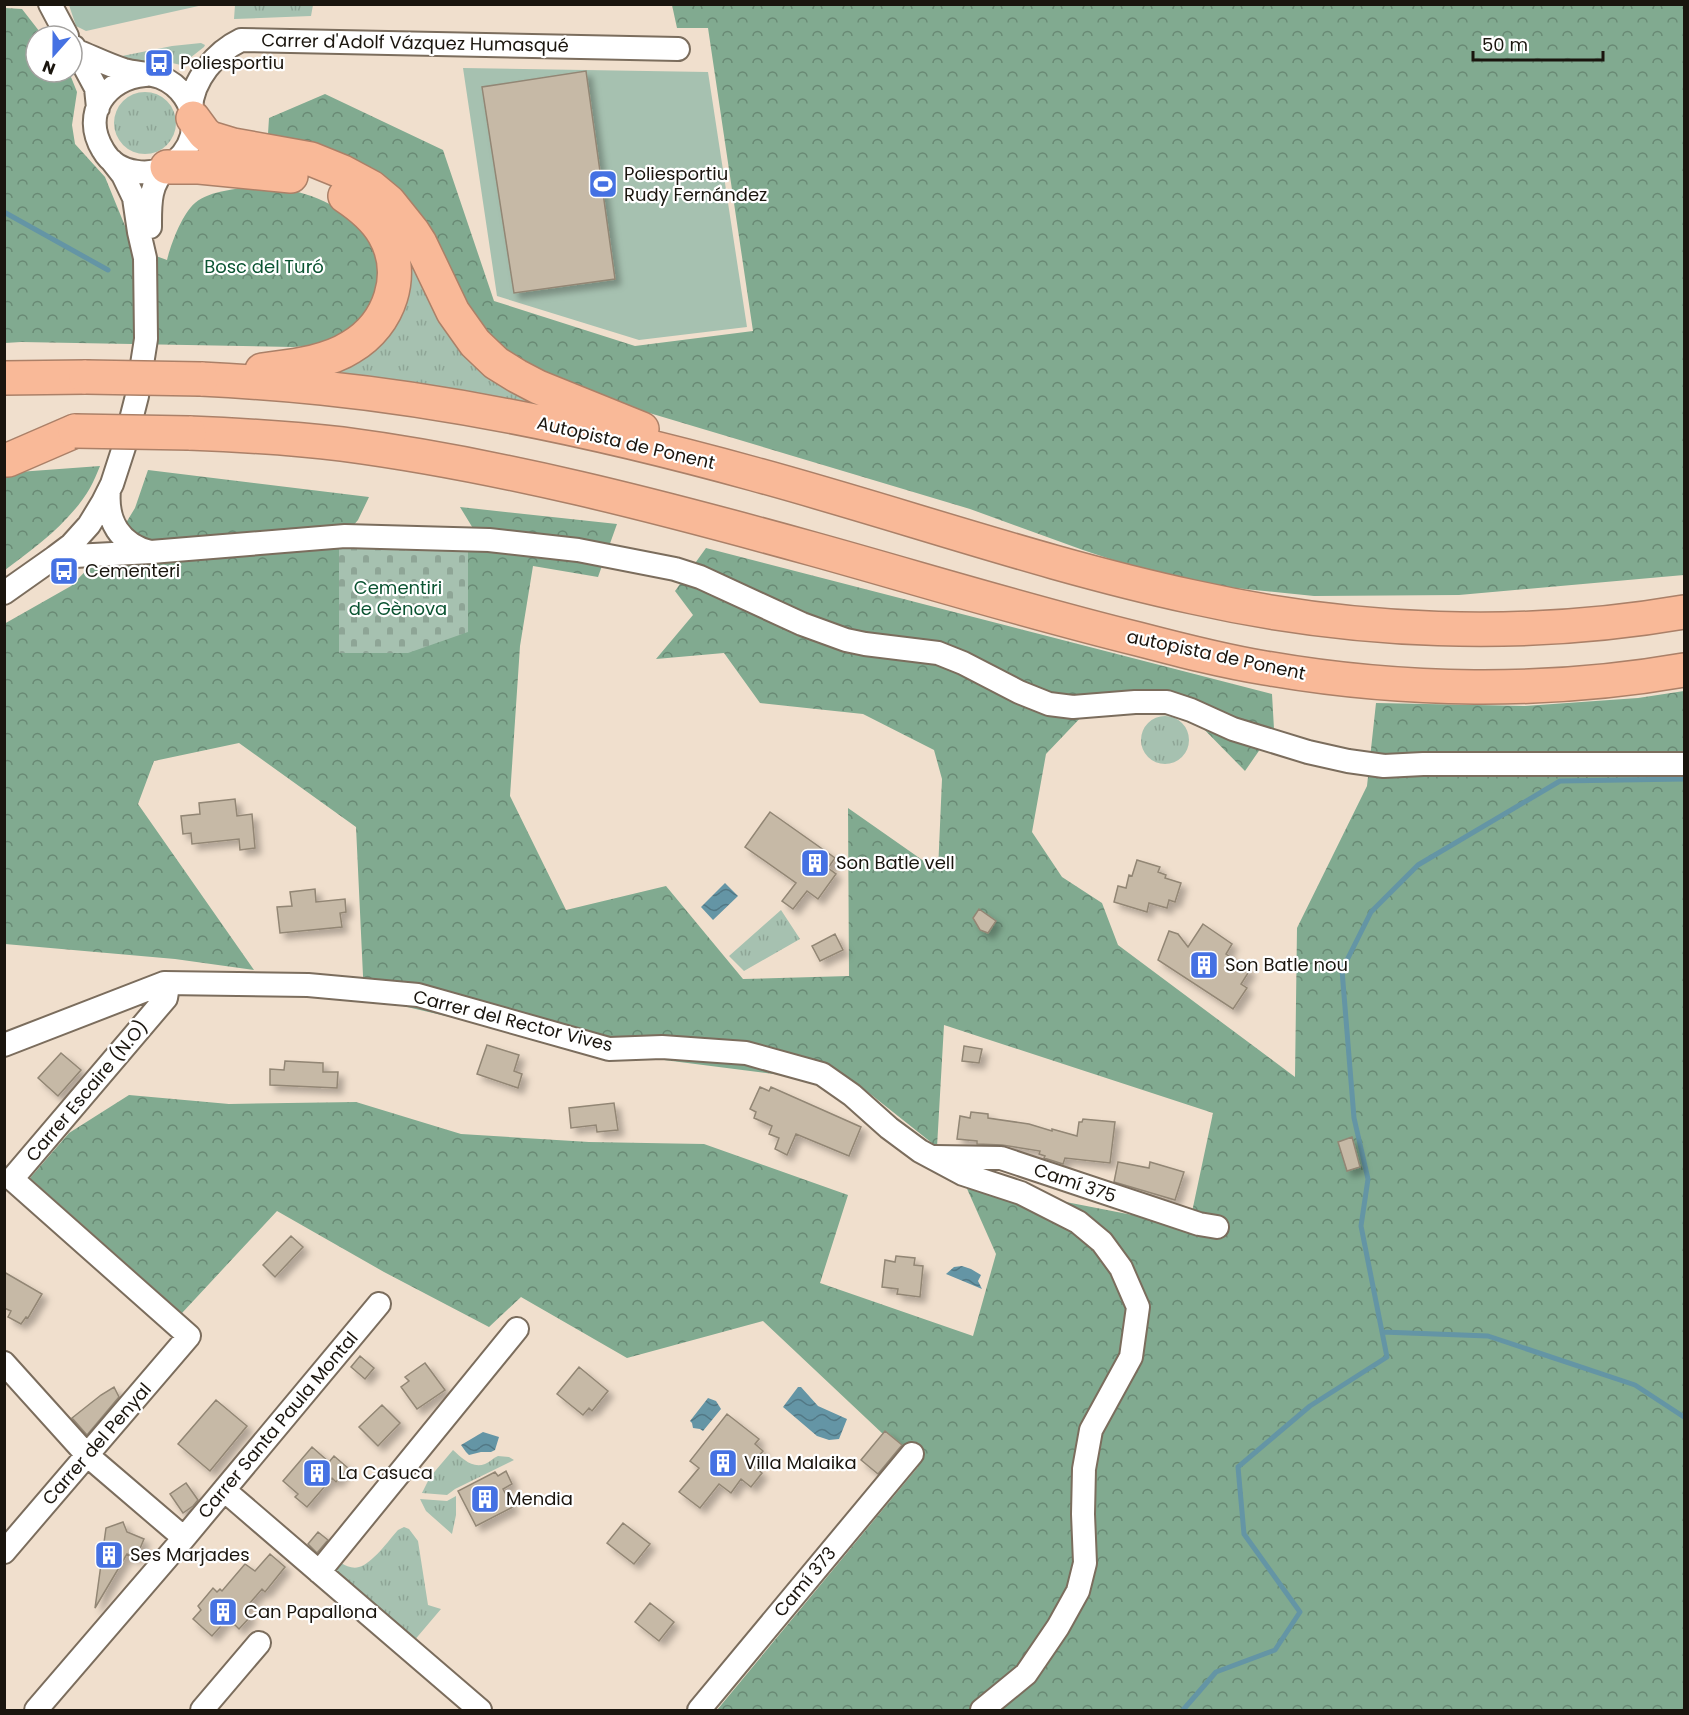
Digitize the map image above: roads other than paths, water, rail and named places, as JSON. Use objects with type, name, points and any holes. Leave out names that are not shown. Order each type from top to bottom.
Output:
[{"type":"highway","points":[[192,113],[204,133],[210,138],[232,145],[311,159],[371,187],[389,202],[413,232],[453,312],[466,332],[491,359],[507,370],[527,382],[752,474]]},
{"type":"highway","points":[[4,378],[201,379],[308,363],[353,346],[376,326],[391,299],[395,279],[394,261],[384,235],[372,217],[352,201],[326,186],[286,175],[199,167],[167,167]]},
{"type":"highway","name":"Autopista de Ponent","points":[[201,379],[324,388],[456,407],[579,430],[752,474],[1151,588],[1282,614],[1377,625],[1427,628],[1525,628],[1624,620],[1684,612]]},
{"type":"highway","points":[[4,437],[75,431]]},
{"type":"highway","points":[[4,460],[75,431]]},
{"type":"highway","name":"autopista de Ponent","points":[[75,431],[258,436],[341,444],[421,456],[646,505],[792,543],[1069,622],[1201,655],[1306,675],[1400,684],[1493,686],[1587,682],[1684,670]]},
{"type":"street","points":[[50,4],[61,24]]},
{"type":"street","name":"Carrer d'Adolf Vázquez Humasqué","points":[[192,113],[191,98],[198,82],[223,50],[241,40],[678,49]]},
{"type":"street","points":[[84,50],[112,66],[170,78],[185,76],[215,58]]},
{"type":"street","points":[[84,66],[96,88],[98,108]]},
{"type":"street","points":[[112,160],[126,169],[139,172],[154,172],[177,160],[186,150],[192,138],[192,113],[181,91],[173,84],[153,76],[128,77],[106,93],[96,116],[96,132],[102,149],[123,175],[134,198],[145,258]]},
{"type":"street","points":[[4,593],[55,557],[80,536],[109,490],[117,470],[142,368],[146,339],[145,258],[150,233],[150,198],[158,178],[167,167]]},
{"type":"street","points":[[109,490],[108,508],[118,530],[131,544],[151,552]]},
{"type":"street","points":[[55,557],[151,552],[345,536],[489,540],[578,550],[675,569],[700,577],[802,624],[846,640],[938,652],[1019,692],[1060,706],[1167,702],[1263,739],[1347,761],[1384,766],[1684,764]]},
{"type":"street","name":"Carrer del Rector Vives","points":[[4,1045],[164,983],[308,985],[418,995],[609,1049],[662,1047],[746,1053],[822,1074],[852,1095],[912,1146],[930,1157],[963,1174],[1021,1193],[1078,1222],[1102,1242],[1122,1268],[1138,1307],[1131,1357],[1090,1430],[1084,1469],[1085,1563],[1078,1591],[1058,1627],[1026,1674],[982,1710]]},
{"type":"street","name":"Carrer Escaire (N.O)","points":[[164,983],[166,998],[12,1179],[189,1336]]},
{"type":"street","name":"Camí 375","points":[[930,1157],[1001,1158],[1199,1224],[1217,1227]]},
{"type":"street","name":"Carrer Santa Paula Montal","points":[[36,1710],[184,1538],[379,1304]]},
{"type":"street","points":[[319,1572],[518,1329]]},
{"type":"street","name":"Carrer del Penyal","points":[[4,1552],[189,1336]]},
{"type":"street","points":[[4,1364],[87,1455],[184,1538]]},
{"type":"street","name":"Camí 373","points":[[699,1710],[912,1454]]},
{"type":"street","points":[[224,1490],[480,1710]]},
{"type":"street","points":[[202,1710],[260,1643]]},
{"type":"water","points":[[725,883],[738,896],[713,920],[701,907]]},
{"type":"water","points":[[962,1266],[981,1275],[978,1281],[982,1289],[946,1274],[954,1267]]},
{"type":"water","points":[[798,1387],[801,1387],[818,1406],[847,1419],[839,1439],[829,1440],[817,1436],[783,1407]]},
{"type":"water","points":[[708,1398],[716,1401],[721,1409],[703,1431],[693,1428],[690,1421]]},
{"type":"water","points":[[483,1432],[499,1437],[495,1450],[469,1455],[461,1445]]},
{"type":"waterway","points":[[4,212],[108,270]]},
{"type":"waterway","points":[[1183,1710],[1216,1672],[1275,1650],[1300,1612],[1244,1534],[1238,1467],[1310,1406],[1387,1357],[1361,1226],[1368,1179],[1354,1118],[1342,970],[1371,912],[1418,865],[1560,781],[1684,779]]},
{"type":"waterway","points":[[1382,1332],[1488,1336],[1635,1385],[1684,1417]]},
{"type":"place","name":"Poliesportiu","points":[[159,63]]},
{"type":"place","name":"Poliesportiu Rudy Fernández","points":[[603,184]]},
{"type":"place","name":"Cementeri","points":[[64,571]]},
{"type":"place","name":"Son Batle vell","points":[[815,863]]},
{"type":"place","name":"Son Batle nou","points":[[1204,965]]},
{"type":"place","name":"Villa Malaika","points":[[723,1463]]},
{"type":"place","name":"La Casuca","points":[[317,1473]]},
{"type":"place","name":"Mendia","points":[[485,1499]]},
{"type":"place","name":"Ses Marjades","points":[[109,1555]]},
{"type":"place","name":"Can Papallona","points":[[223,1612]]},
{"type":"park label","name":"Bosc del Turó","points":[[264,267]]},
{"type":"park label","name":"Cementiri de Gènova","points":[[398,598]]}]
